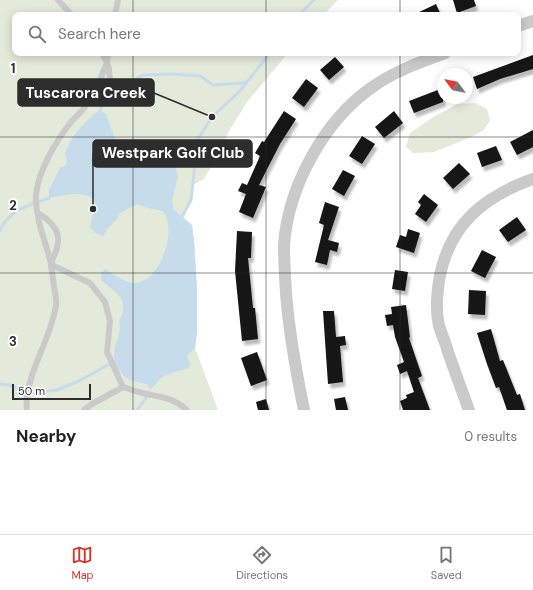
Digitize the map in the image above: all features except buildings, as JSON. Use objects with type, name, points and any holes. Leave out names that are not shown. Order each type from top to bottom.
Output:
[{"type":"street","points":[[521,25],[533,21]]},
{"type":"street","points":[[304,410],[296,371],[288,311],[284,263],[287,225],[294,197],[305,170],[318,145],[351,105],[371,88],[395,74],[437,56]]},
{"type":"street","points":[[469,410],[439,326],[437,307],[438,288],[442,270],[447,252],[455,235],[467,220],[482,205],[502,192],[533,179]]},
{"type":"lane","points":[[58,0],[69,12]]},
{"type":"lane","points":[[115,12],[118,0]]},
{"type":"lane","points":[[26,407],[30,382],[47,337],[56,305],[51,262],[43,236],[36,196],[40,174],[55,145],[70,124],[87,105],[108,86],[110,80],[109,69],[104,56]]},
{"type":"lane","points":[[87,105],[97,88],[107,63],[108,56]]},
{"type":"lane","points":[[38,211],[54,226],[59,236],[57,249],[51,262]]},
{"type":"lane","points":[[51,262],[54,266],[90,283],[105,302],[110,321],[107,352],[123,387],[141,393],[169,398],[187,410]]},
{"type":"lane","points":[[84,410],[123,387]]},
{"type":"green space","points":[[0,0],[338,0],[326,12],[12,12],[12,56],[285,56],[247,102],[229,131],[204,179],[193,185],[191,200],[182,217],[192,225],[194,240],[197,290],[197,333],[195,348],[218,410],[0,410]]},
{"type":"green space","points":[[473,103],[487,109],[490,120],[484,130],[434,152],[413,153],[406,147],[410,133],[435,116],[458,104]]},
{"type":"water","points":[[100,110],[106,114],[118,147],[128,162],[139,164],[170,155],[178,177],[172,200],[174,210],[192,225],[197,290],[197,333],[195,348],[187,356],[190,363],[189,368],[173,372],[165,376],[150,389],[147,384],[129,380],[123,375],[115,362],[115,350],[120,330],[119,321],[123,307],[120,297],[116,292],[101,280],[101,273],[105,269],[132,283],[145,280],[152,274],[159,265],[167,242],[167,220],[163,211],[137,204],[120,213],[117,219],[107,229],[104,236],[95,233],[90,227],[95,204],[93,198],[82,194],[76,194],[49,198],[49,190],[60,168],[66,165],[67,159],[65,154],[74,135],[83,124]]},
{"type":"waterway","points":[[302,12],[314,0]]},
{"type":"waterway","points":[[182,217],[191,200],[194,173],[194,145],[212,117],[239,92],[268,56]]},
{"type":"waterway","points":[[100,110],[106,96],[143,75],[172,74],[200,76],[213,85],[246,83]]},
{"type":"waterway","points":[[0,231],[8,218],[14,213],[20,209],[49,198]]},
{"type":"waterway","points":[[0,384],[9,385],[31,393],[57,390],[79,381],[115,361]]},
{"type":"waterway","points":[[137,410],[146,398]]},
{"type":"place","name":"Tuscarora Creek","points":[[212,117]]},
{"type":"place","name":"Westpark Golf Club","points":[[93,209]]}]
